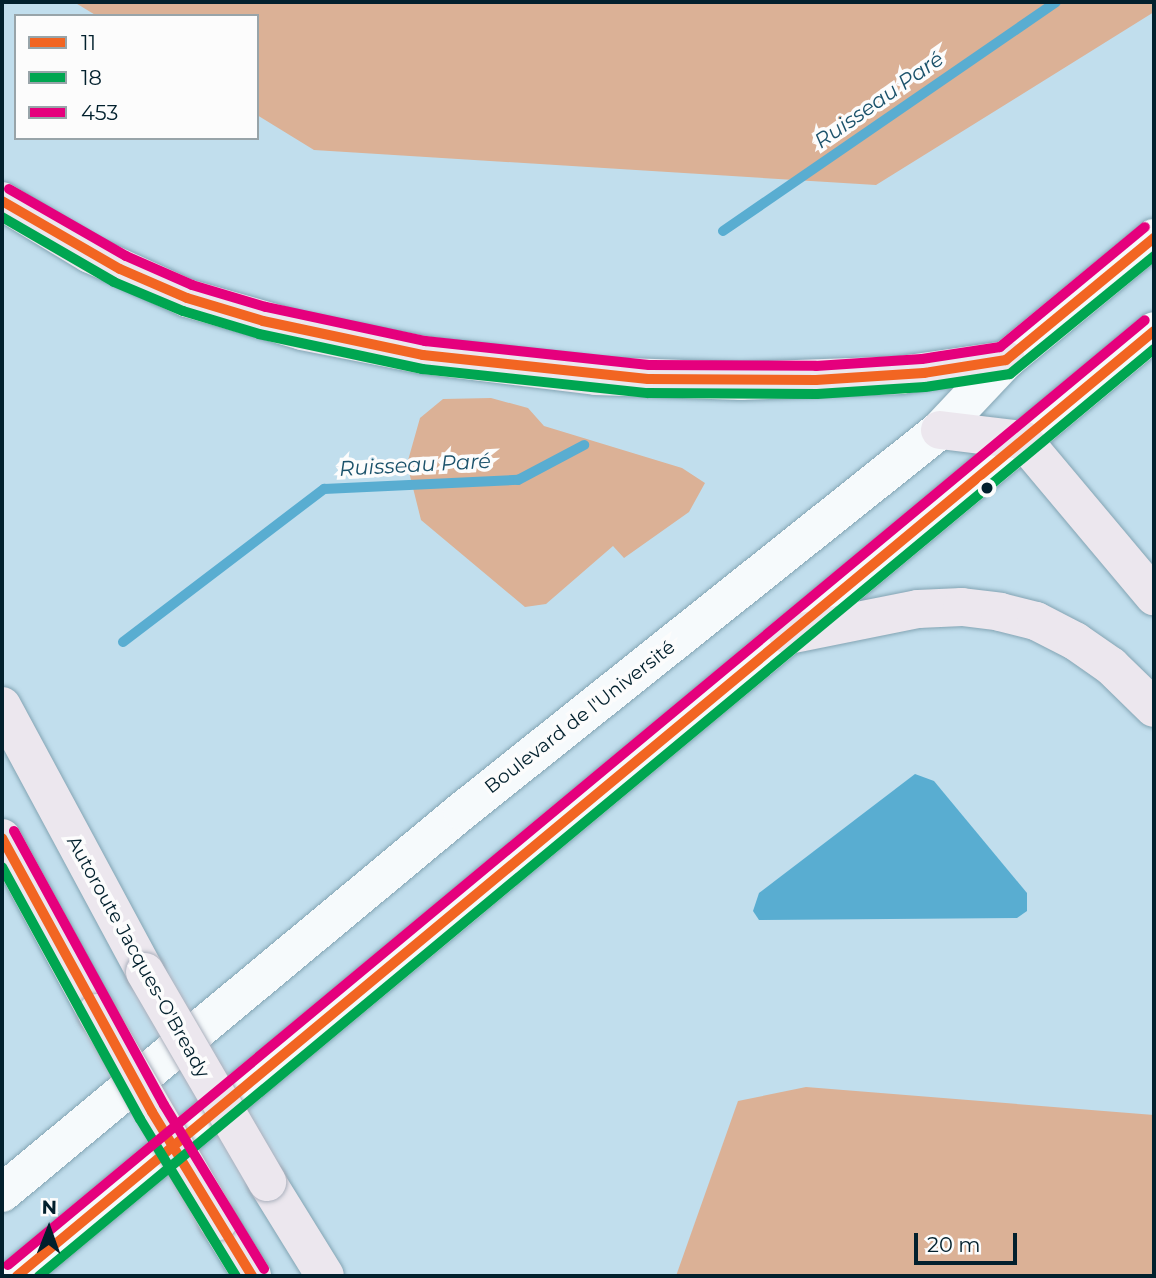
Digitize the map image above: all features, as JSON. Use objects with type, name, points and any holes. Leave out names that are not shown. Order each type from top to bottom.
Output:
[{"type":"highway","points":[[2,201],[90,254],[187,298],[302,331],[423,355],[596,376],[741,381],[912,374],[1006,360]]},
{"type":"highway","points":[[940,430],[1023,440],[1154,596]]},
{"type":"highway","points":[[788,635],[918,609],[1000,612],[1036,621],[1074,641],[1119,673],[1154,708]]},
{"type":"highway","name":"Autoroute Jacques-O'Bready","points":[[2,706],[145,972],[325,1276]]},
{"type":"highway","points":[[2,838],[97,1013],[252,1276]]},
{"type":"main road","name":"Boulevard de l'Université","points":[[2,1193],[462,811],[940,430],[1006,360],[1154,238]]},
{"type":"main road","points":[[17,1276],[1154,331]]},
{"type":"shaded area","points":[[74,2],[1154,2],[1154,12],[876,185],[314,150],[259,116],[259,14],[94,14]]},
{"type":"shaded area","points":[[491,398],[528,408],[544,426],[682,468],[705,483],[689,512],[624,558],[613,546],[546,604],[525,607],[421,520],[407,464],[420,418],[443,399]]},
{"type":"shaded area","points":[[806,1087],[1154,1115],[1154,1276],[676,1276],[738,1101]]},
{"type":"water","points":[[915,774],[934,781],[1027,893],[1027,911],[1017,918],[759,920],[753,911],[759,893]]},
{"type":"waterway","name":"Ruisseau Paré","points":[[723,231],[1056,2]]},
{"type":"waterway","name":"Ruisseau Paré","points":[[123,642],[324,489],[518,480],[584,445]]},
{"type":"transit line","name":"453","points":[[9,189],[126,256],[192,285],[266,307],[425,341],[649,365],[816,366],[922,359],[1000,347],[1145,227]]},
{"type":"transit line","name":"11","points":[[2,201],[120,269],[187,298],[263,321],[423,355],[648,379],[816,380],[924,373],[1006,360],[1154,238]]},
{"type":"transit line","name":"18","points":[[2,217],[114,282],[183,311],[259,334],[422,369],[648,393],[817,394],[925,387],[1010,374],[1154,256]]},
{"type":"transit line","name":"453","points":[[8,1265],[1145,320]]},
{"type":"transit line","name":"11","points":[[17,1276],[1154,331]]},
{"type":"transit line","name":"18","points":[[39,1276],[1154,349]]},
{"type":"transit line","name":"453","points":[[14,831],[164,1105],[264,1269]]},
{"type":"transit line","name":"11","points":[[2,838],[152,1112],[252,1276]]},
{"type":"transit line","name":"18","points":[[2,867],[140,1119],[236,1276]]}]
